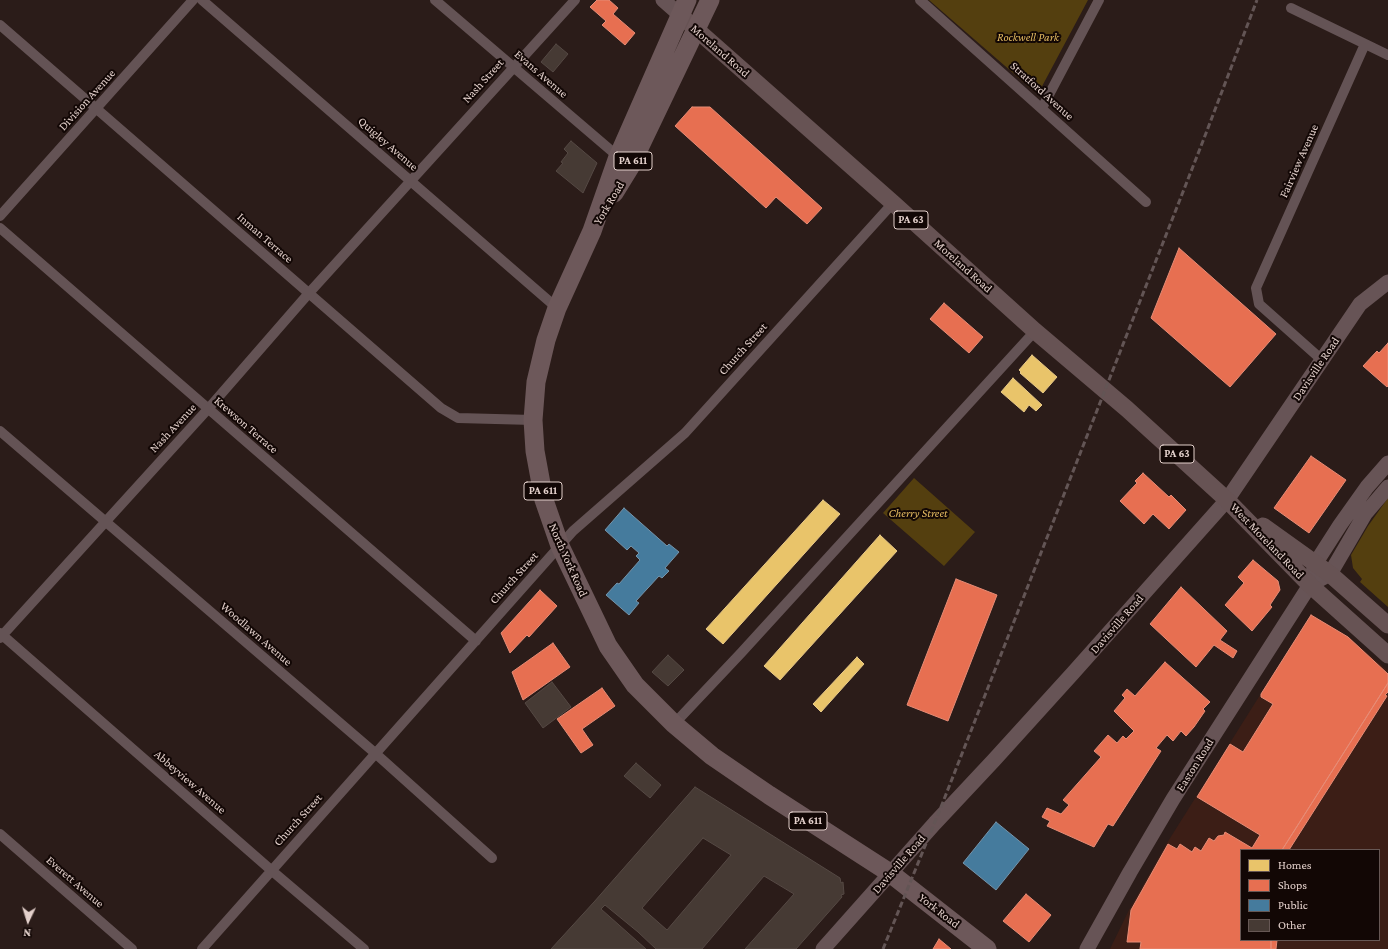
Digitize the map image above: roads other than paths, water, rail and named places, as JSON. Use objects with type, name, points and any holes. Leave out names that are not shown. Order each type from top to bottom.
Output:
[{"type":"highway","name":"PA 611","points":[[696,30],[710,0]]},
{"type":"highway","name":"York Road","points":[[592,231],[624,162],[684,8]]},
{"type":"highway","name":"York Road","points":[[624,162],[696,30]]},
{"type":"highway","name":"North York Road","points":[[592,231],[557,308],[546,340],[536,382],[534,420],[535,451],[544,500],[560,546],[612,651],[635,685],[674,724],[700,746],[769,795],[890,873]]},
{"type":"highway","name":"York Road","points":[[890,873],[987,949]]},
{"type":"main road","name":"Moreland Road","points":[[684,8],[696,30],[893,203],[1035,331],[1127,409],[1227,500]]},
{"type":"main road","name":"West Moreland Road","points":[[1227,500],[1330,574],[1388,625]]},
{"type":"main road","name":"West Moreland Road","points":[[1227,500],[1310,585],[1388,655]]},
{"type":"street","name":"Division Avenue","points":[[0,216],[193,0]]},
{"type":"street","name":"Quigley Avenue","points":[[202,0],[557,308]]},
{"type":"street","name":"Evans Avenue","points":[[435,0],[624,162]]},
{"type":"street","name":"Nash Street","points":[[411,181],[575,0]]},
{"type":"street","name":"Moreland Road","points":[[663,0],[684,8]]},
{"type":"street","name":"Stratford Avenue","points":[[920,0],[1146,202]]},
{"type":"street","points":[[1042,108],[1099,0]]},
{"type":"street","points":[[1291,8],[1388,55]]},
{"type":"street","name":"Inman Terrace","points":[[0,25],[441,408],[458,418],[534,420]]},
{"type":"street","name":"Fairview Avenue","points":[[1322,360],[1259,304],[1256,288],[1366,44]]},
{"type":"street","name":"Nash Avenue","points":[[1,635],[208,409],[308,293],[411,181]]},
{"type":"street","name":"Church Street","points":[[202,949],[573,531],[685,433],[893,203]]},
{"type":"street","name":"Krewson Terrace","points":[[0,228],[476,641]]},
{"type":"street","name":"Davisville Road","points":[[823,949],[935,823],[1068,679],[1227,500],[1360,304],[1388,282]]},
{"type":"street","points":[[674,724],[741,653],[1035,331]]},
{"type":"street","name":"Woodlawn Avenue","points":[[0,431],[375,753],[492,858]]},
{"type":"street","name":"Easton Road","points":[[1087,949],[1173,799],[1310,585],[1315,564],[1349,512],[1388,462]]},
{"type":"street","points":[[1330,574],[1365,514],[1388,487]]},
{"type":"street","name":"Easton Road","points":[[1310,585],[1330,574]]},
{"type":"street","name":"Abbeyview Avenue","points":[[1,635],[364,949]]},
{"type":"street","name":"Everett Avenue","points":[[0,834],[132,949]]},
{"type":"railway","points":[[883,949],[943,802],[1257,0]]},
{"type":"park label","name":"Rockwell Park","points":[[1028,37]]},
{"type":"park label","name":"Cherry Street","points":[[918,513]]}]
